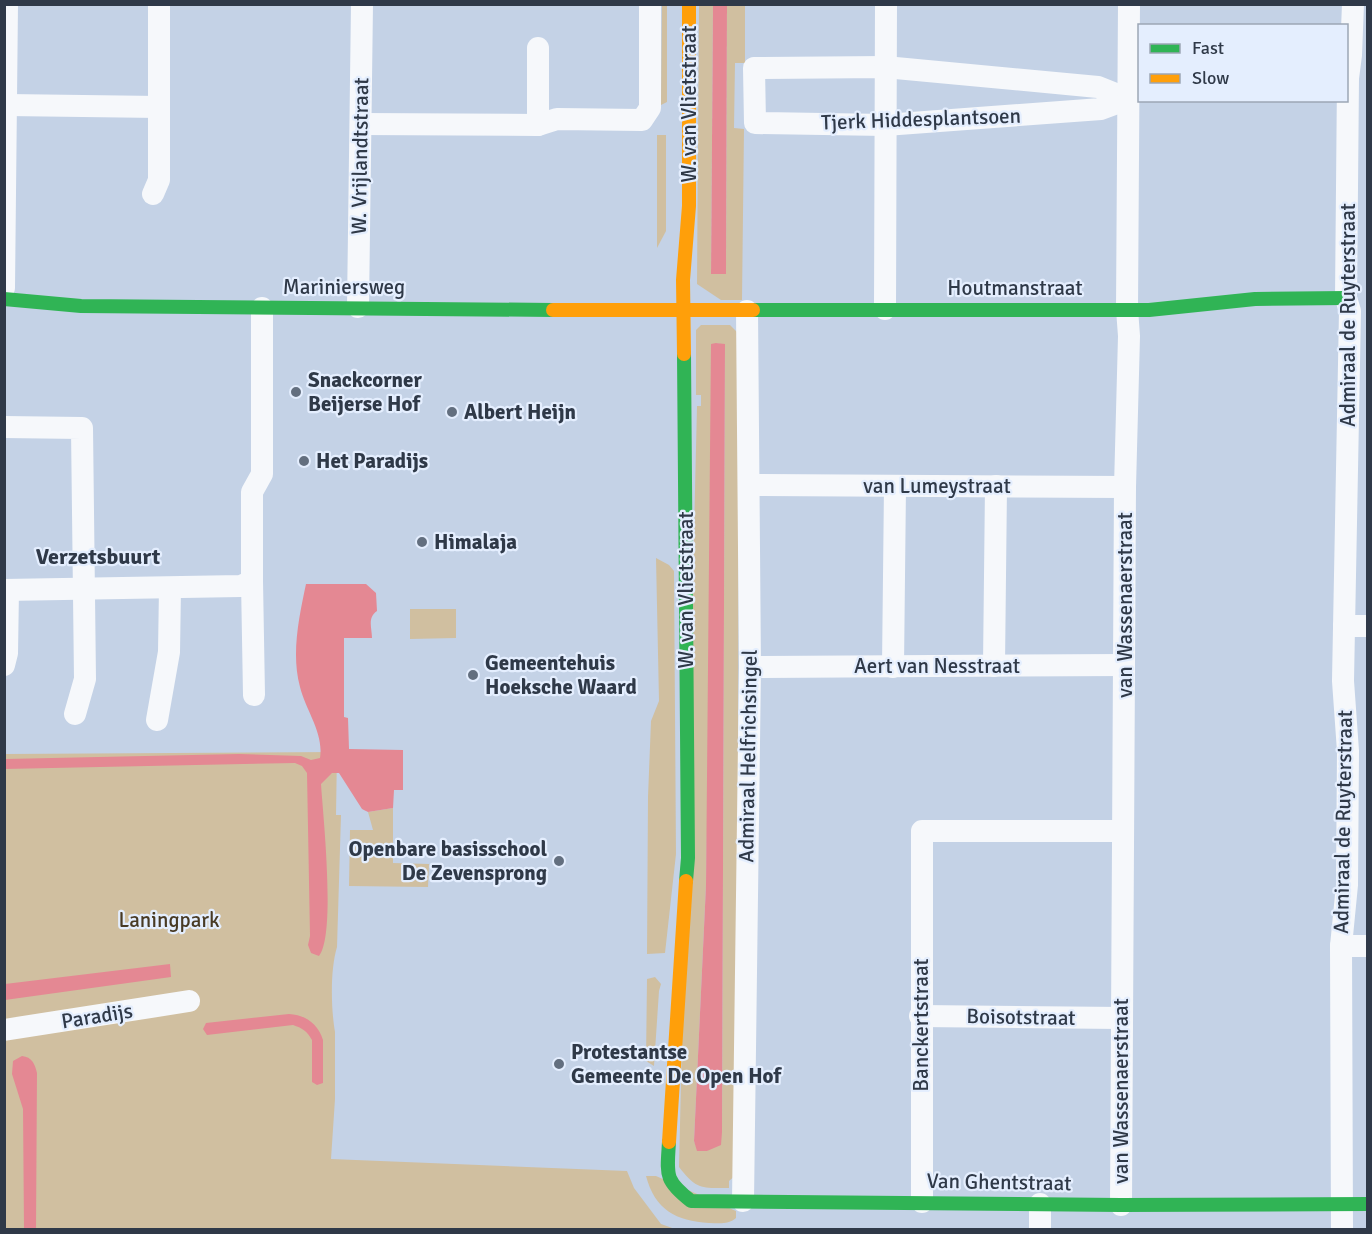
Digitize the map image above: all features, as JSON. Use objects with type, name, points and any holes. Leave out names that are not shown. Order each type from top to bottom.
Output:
[{"type":"street","points":[[4,288],[8,105],[7,4]]},
{"type":"street","points":[[153,194],[159,180],[159,4]]},
{"type":"street","name":"W. Vrijlandtstraat","points":[[358,308],[362,4]]},
{"type":"street","name":"W. van Vlietstraat","points":[[538,125],[557,119],[642,120],[650,108],[650,4]]},
{"type":"street","name":"W. van Vlietstraat","points":[[667,1174],[688,858],[683,280],[689,206],[689,4]]},
{"type":"street","points":[[885,309],[886,4]]},
{"type":"street","name":"van Wassenaerstraat","points":[[1120,1205],[1125,487],[1129,336],[1127,309],[1129,4]]},
{"type":"street","name":"Admiraal de Ruyterstraat","points":[[1341,1230],[1341,946],[1347,885],[1348,751],[1343,681],[1344,626],[1357,494],[1354,307],[1358,157],[1348,78],[1352,55],[1353,4]]},
{"type":"street","points":[[361,124],[538,125],[538,48]]},
{"type":"street","name":"Tjerk Hiddesplantsoen","points":[[885,67],[1098,87],[1128,99],[1101,109],[885,125],[755,123],[754,69],[885,67]]},
{"type":"street","points":[[8,105],[159,107]]},
{"type":"street","name":"Mariniersweg","points":[[4,299],[81,306],[683,311]]},
{"type":"street","name":"Houtmanstraat","points":[[683,311],[1149,310],[1255,299],[1354,307]]},
{"type":"street","points":[[254,695],[252,492],[262,474],[262,308]]},
{"type":"street","name":"Admiraal Helfrichsingel","points":[[743,1201],[750,667],[747,311]]},
{"type":"street","points":[[4,427],[82,428],[85,679],[75,714]]},
{"type":"street","name":"van Lumeystraat","points":[[749,485],[1125,487]]},
{"type":"street","points":[[893,666],[895,486]]},
{"type":"street","points":[[994,666],[996,486]]},
{"type":"street","points":[[4,665],[7,653],[6,590],[241,586],[252,581]]},
{"type":"street","points":[[157,720],[169,652],[170,588]]},
{"type":"street","points":[[1344,626],[1368,626]]},
{"type":"street","name":"Aert van Nesstraat","points":[[750,667],[1124,665]]},
{"type":"street","name":"Banckertstraat","points":[[922,1202],[921,831],[1123,831]]},
{"type":"street","name":"Admiraal de Ruyterstraat","points":[[1341,946],[1368,946]]},
{"type":"street","name":"Paradijs","points":[[4,1030],[189,1001]]},
{"type":"street","name":"Boisotstraat","points":[[920,1016],[1122,1018]]},
{"type":"street","name":"Van Ghentstraat","points":[[667,1174],[676,1189],[691,1201],[1120,1205],[1368,1204]]},
{"type":"street","points":[[1040,1204],[1040,1230]]},
{"type":"green space","points":[[662,5],[667,5],[667,102],[661,105]]},
{"type":"green space","points":[[699,5],[713,5],[711,274],[726,274],[727,5],[745,5],[745,63],[735,63],[734,128],[744,129],[742,300],[721,300],[697,284]]},
{"type":"green space","points":[[657,135],[666,135],[666,231],[657,248]]},
{"type":"green space","points":[[701,325],[730,325],[739,334],[737,1174],[729,1181],[729,1188],[712,1188],[695,1184],[679,1167],[697,406],[701,406],[701,395],[696,395],[696,330]],"holes":[[[716,343],[725,345],[722,1132],[707,1151],[698,1151],[694,1141],[706,885]]]},
{"type":"green space","points":[[656,558],[669,565],[674,571],[676,854],[665,953],[647,954],[651,721],[659,701]]},
{"type":"green space","points":[[410,609],[456,609],[456,638],[410,639]]},
{"type":"green space","name":"Laningpark","points":[[337,752],[336,815],[341,815],[337,947],[332,990],[335,1032],[335,1099],[331,1159],[627,1171],[634,1188],[661,1224],[675,1229],[5,1230],[5,754]]},
{"type":"green space","points":[[393,808],[393,863],[429,864],[428,887],[349,886],[350,830],[373,830],[368,812]]},
{"type":"green space","points":[[655,977],[661,984],[654,1066],[646,1061],[647,979]]},
{"type":"green space","points":[[646,1176],[656,1176],[736,1211],[736,1218],[727,1223],[697,1222],[668,1212],[655,1197]]},
{"type":"shaded area","points":[[713,5],[727,5],[726,274],[711,274]]},
{"type":"shaded area","points":[[711,344],[725,344],[722,1132],[721,1145],[707,1151],[697,1151],[694,1141],[706,885]]},
{"type":"shaded area","points":[[306,584],[366,584],[376,593],[377,611],[371,620],[372,638],[344,638],[344,717],[348,718],[349,749],[403,750],[403,790],[394,790],[393,808],[368,812],[362,809],[339,773],[332,773],[321,784],[328,901],[324,944],[319,956],[311,953],[308,945],[310,936],[307,773],[302,766],[295,763],[4,769],[5,759],[239,754],[301,756],[311,760],[320,758],[321,749],[317,731],[300,687],[296,662],[299,622]]},
{"type":"shaded area","points":[[170,964],[171,977],[5,1000],[5,984]]},
{"type":"shaded area","points":[[289,1014],[301,1016],[310,1021],[321,1034],[323,1083],[317,1085],[312,1082],[312,1040],[299,1027],[293,1025],[207,1035],[203,1029],[206,1023]]},
{"type":"shaded area","points":[[22,1056],[32,1062],[37,1073],[36,1229],[24,1229],[23,1109],[12,1074],[13,1061]]},
{"type":"traffic: fast","points":[[753,310],[1149,310],[1255,299],[1346,298]]},
{"type":"traffic: fast","points":[[4,299],[81,306],[553,310]]},
{"type":"traffic: fast","points":[[684,354],[688,858],[686,881]]},
{"type":"traffic: fast","points":[[669,1142],[669,1176],[676,1188],[691,1201],[1121,1205],[1368,1204]]},
{"type":"traffic: slow","points":[[684,354],[683,280],[689,206],[689,4]]},
{"type":"traffic: slow","points":[[553,310],[753,310]]},
{"type":"traffic: slow","points":[[669,1142],[686,881]]},
{"type":"place","name":"Snackcorner Beijerse Hof","points":[[296,392]]},
{"type":"place","name":"Albert Heijn","points":[[452,412]]},
{"type":"place","name":"Het Paradijs","points":[[304,461]]},
{"type":"place","name":"Himalaja","points":[[422,542]]},
{"type":"place","name":"Gemeentehuis Hoeksche Waard","points":[[473,675]]},
{"type":"place","name":"Openbare basisschool De Zevensprong","points":[[559,861]]},
{"type":"place","name":"Protestantse Gemeente De Open Hof","points":[[559,1064]]},
{"type":"district","name":"Verzetsbuurt","points":[[98,556]]}]
